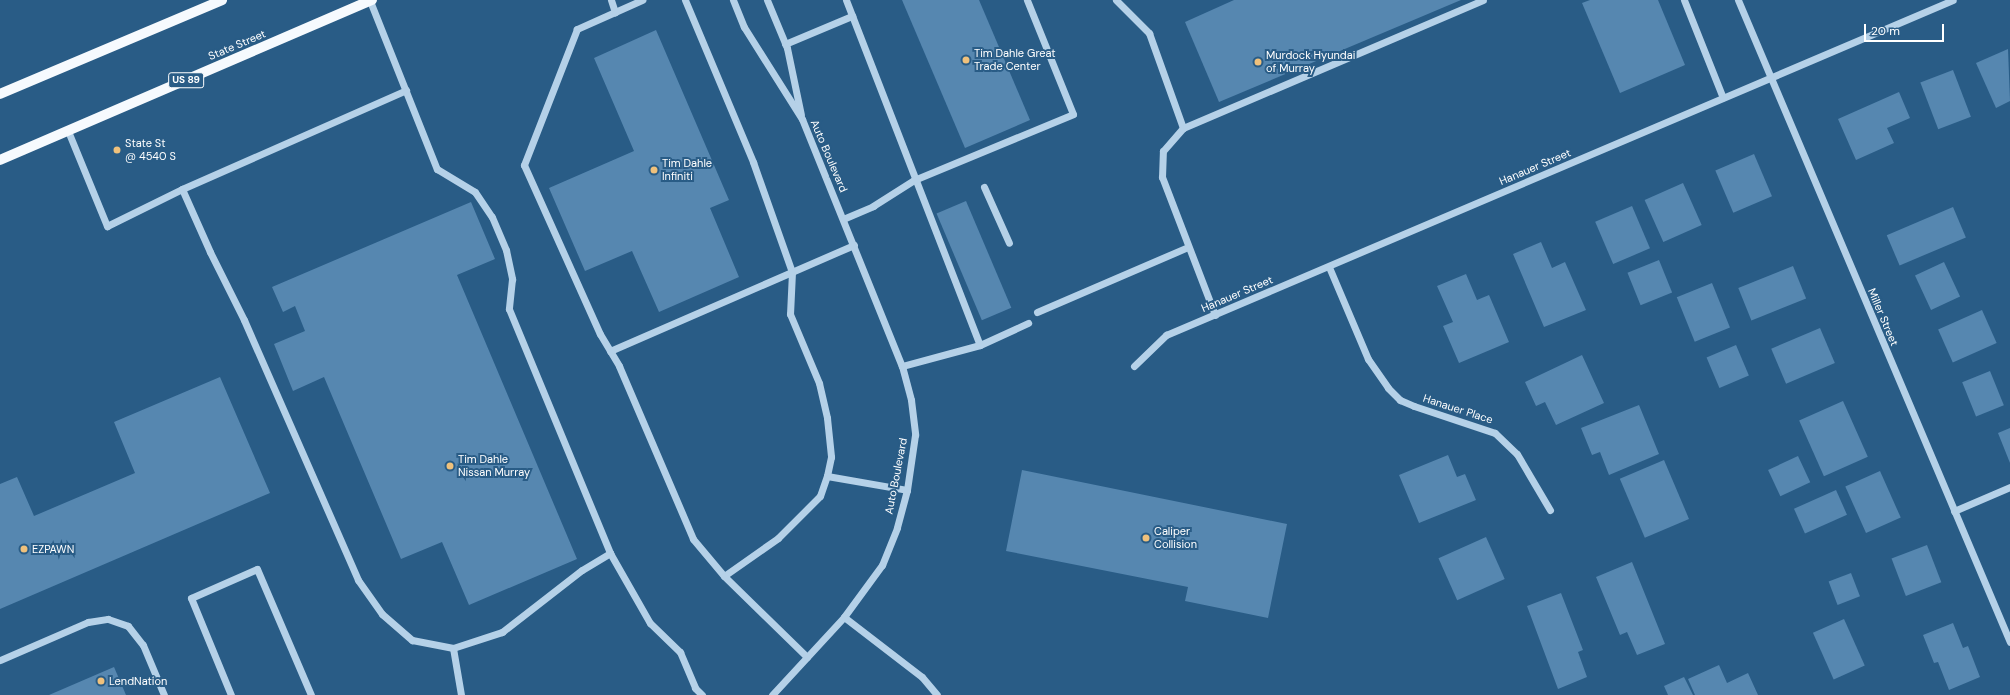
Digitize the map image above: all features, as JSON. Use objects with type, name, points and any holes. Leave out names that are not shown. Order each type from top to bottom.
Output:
[{"type":"main road","points":[[0,94],[222,0]]},
{"type":"main road","name":"State Street","points":[[0,160],[371,1]]},
{"type":"street","points":[[610,0],[616,12]]},
{"type":"street","points":[[642,0],[576,29],[524,165],[600,334],[622,372],[693,539],[724,576],[807,657]]},
{"type":"street","points":[[685,0],[753,162],[792,272],[790,314],[819,383],[827,418],[831,457],[827,476],[820,496],[778,538],[724,576]]},
{"type":"street","name":"Auto Boulevard","points":[[733,0],[744,27],[802,119]]},
{"type":"street","name":"Auto Boulevard","points":[[767,0],[785,44],[802,119],[902,366],[911,400],[915,435],[907,490],[897,528],[882,565],[844,617],[772,695]]},
{"type":"street","points":[[846,0],[914,180],[980,345]]},
{"type":"street","points":[[843,219],[873,206],[914,180],[1073,114],[1027,0]]},
{"type":"street","points":[[1116,0],[1149,33],[1183,128]]},
{"type":"street","points":[[1215,315],[1162,177],[1163,151],[1183,128],[1483,0]]},
{"type":"street","points":[[1684,0],[1723,98]]},
{"type":"street","name":"Miller Street","points":[[1738,0],[1770,79],[2010,642]]},
{"type":"street","name":"Hanauer Street","points":[[1134,366],[1166,335],[1953,0]]},
{"type":"street","points":[[371,1],[437,169],[475,192],[492,217],[506,250],[512,279],[509,309],[610,552],[650,623],[680,652],[695,688],[702,695]]},
{"type":"street","points":[[785,44],[852,16]]},
{"type":"street","points":[[68,130],[107,226],[182,189],[406,90]]},
{"type":"street","points":[[984,186],[1009,243]]},
{"type":"street","points":[[182,189],[210,252],[244,320],[358,580],[382,614],[412,640],[453,648],[502,632],[582,570],[610,552]]},
{"type":"street","points":[[610,351],[854,245]]},
{"type":"street","points":[[1037,312],[1188,247]]},
{"type":"street","name":"Hanauer Place","points":[[1328,267],[1368,359],[1388,388],[1400,400],[1414,406],[1495,433],[1517,454],[1550,510]]},
{"type":"street","points":[[902,366],[980,345],[1028,323]]},
{"type":"street","points":[[827,476],[907,490]]},
{"type":"street","points":[[1954,511],[2010,487]]},
{"type":"street","points":[[231,695],[191,598],[258,569],[311,695]]},
{"type":"street","points":[[844,617],[922,677],[937,695]]},
{"type":"street","points":[[0,660],[88,622],[108,619],[128,626],[143,645],[164,695]]},
{"type":"street","points":[[453,648],[461,695]]},
{"type":"building","name":"Tim Dahle Great Trade Center","points":[[902,0],[979,0],[1030,120],[965,148]]},
{"type":"building","name":"Murdock Hyundai of Murray","points":[[1234,0],[1461,0],[1219,102],[1185,22]]},
{"type":"building","points":[[1590,0],[1658,0],[1685,65],[1620,93],[1582,3]]},
{"type":"building","name":"Tim Dahle Infiniti","points":[[656,30],[729,200],[710,208],[739,277],[659,312],[632,251],[585,271],[549,188],[634,151],[594,58]]},
{"type":"building","points":[[2008,49],[2010,101],[1996,108],[1976,63]]},
{"type":"building","points":[[1953,70],[1971,117],[1938,129],[1920,83]]},
{"type":"building","points":[[1899,92],[1910,118],[1887,128],[1894,143],[1856,160],[1838,119]]},
{"type":"building","points":[[1754,154],[1772,196],[1733,213],[1715,170]]},
{"type":"building","points":[[1683,183],[1702,225],[1663,242],[1645,200]]},
{"type":"building","points":[[966,201],[1011,308],[982,320],[937,214]]},
{"type":"building","name":"Tim Dahle Nissan Murray","points":[[471,202],[495,259],[457,275],[577,559],[469,605],[442,542],[401,559],[324,377],[293,391],[274,344],[305,331],[295,306],[283,312],[272,287]]},
{"type":"building","points":[[1632,206],[1650,248],[1613,264],[1595,222]]},
{"type":"building","points":[[1953,207],[1966,237],[1900,266],[1887,235]]},
{"type":"building","points":[[1541,242],[1552,268],[1565,262],[1586,310],[1544,327],[1513,254]]},
{"type":"building","points":[[1659,260],[1672,292],[1641,305],[1627,273]]},
{"type":"building","points":[[1944,262],[1960,296],[1931,310],[1915,276]]},
{"type":"building","points":[[1793,266],[1806,298],[1751,321],[1738,288]]},
{"type":"building","points":[[1466,274],[1477,300],[1489,295],[1509,342],[1459,363],[1443,326],[1453,322],[1437,286]]},
{"type":"building","points":[[1712,283],[1730,328],[1695,342],[1677,297]]},
{"type":"building","points":[[1982,310],[1997,343],[1953,362],[1938,330]]},
{"type":"building","points":[[1820,328],[1835,363],[1786,384],[1771,349]]},
{"type":"building","points":[[1736,345],[1749,375],[1719,388],[1707,358]]},
{"type":"building","points":[[1582,355],[1604,403],[1556,425],[1545,402],[1536,406],[1525,382]]},
{"type":"building","points":[[1990,371],[2004,405],[1976,417],[1962,382]]},
{"type":"building","points":[[220,377],[270,493],[0,609],[0,484],[17,477],[34,516],[135,473],[114,422]]},
{"type":"building","points":[[1843,401],[1868,457],[1824,476],[1799,421]]},
{"type":"building","points":[[1639,405],[1659,454],[1609,475],[1600,452],[1592,455],[1581,428]]},
{"type":"building","points":[[2010,428],[2010,463],[1998,433]]},
{"type":"building","points":[[1448,455],[1457,477],[1465,474],[1476,500],[1419,523],[1399,475]]},
{"type":"building","points":[[1798,456],[1810,482],[1780,496],[1768,470]]},
{"type":"building","points":[[1664,460],[1689,519],[1645,538],[1620,479]]},
{"type":"building","name":"Caliper Collision","points":[[1022,470],[1287,524],[1268,618],[1185,601],[1188,587],[1006,551]]},
{"type":"building","points":[[1880,471],[1901,518],[1866,533],[1845,486]]},
{"type":"building","points":[[1836,490],[1847,515],[1805,533],[1794,509]]},
{"type":"building","points":[[1486,537],[1505,579],[1457,600],[1438,558]]},
{"type":"building","points":[[1927,545],[1941,582],[1906,596],[1892,559]]},
{"type":"building","points":[[1632,562],[1665,644],[1637,655],[1627,632],[1620,635],[1596,577]]},
{"type":"building","points":[[1851,573],[1860,596],[1838,605],[1829,582]]},
{"type":"building","points":[[1561,593],[1583,650],[1578,652],[1587,677],[1558,689],[1527,606]]},
{"type":"building","points":[[1844,619],[1865,666],[1834,679],[1813,633]]},
{"type":"building","points":[[1953,623],[1963,648],[1968,646],[1980,677],[1949,690],[1938,662],[1934,663],[1923,635]]},
{"type":"building","points":[[1719,665],[1727,683],[1748,673],[1758,695],[1695,695],[1688,679]]},
{"type":"building","name":"LendNation","points":[[114,667],[126,695],[49,695]]},
{"type":"building","points":[[1684,677],[1693,695],[1668,695],[1664,686]]},
{"type":"place","name":"Tim Dahle Great Trade Center","points":[[966,60]]},
{"type":"place","name":"Murdock Hyundai of Murray","points":[[1258,62]]},
{"type":"place","name":"State St @ 4540 S","points":[[117,150]]},
{"type":"place","name":"Tim Dahle Infiniti","points":[[654,170]]},
{"type":"place","name":"Tim Dahle Nissan Murray","points":[[450,466]]},
{"type":"place","name":"Caliper Collision","points":[[1146,538]]},
{"type":"place","name":"EZPAWN","points":[[24,549]]},
{"type":"place","name":"LendNation","points":[[101,681]]}]
